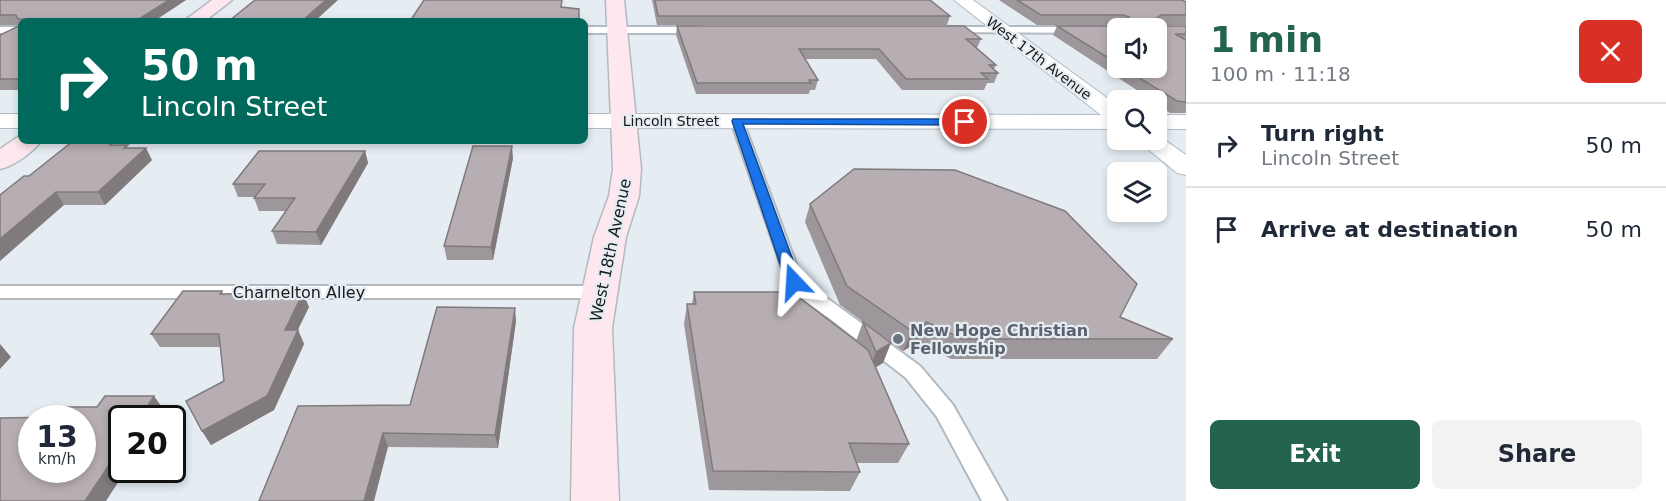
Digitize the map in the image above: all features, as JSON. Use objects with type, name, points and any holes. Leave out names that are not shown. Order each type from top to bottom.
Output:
[{"type":"main road","points":[[197,18],[223,0]]},
{"type":"main road","name":"West 18th Avenue","points":[[595,501],[593,327],[610,237],[624,196],[627,169],[615,0]]},
{"type":"main road","points":[[0,161],[24,144]]},
{"type":"street","name":"West 17th Avenue","points":[[962,0],[1107,109]]},
{"type":"street","points":[[0,121],[18,121]]},
{"type":"street","name":"Lincoln Street","points":[[588,121],[1107,122]]},
{"type":"street","points":[[1167,122],[1186,122]]},
{"type":"street","points":[[1163,150],[1186,167]]},
{"type":"lane","points":[[0,30],[18,30]]},
{"type":"lane","points":[[588,30],[714,30]]},
{"type":"lane","points":[[941,30],[1107,30]]},
{"type":"lane","points":[[737,121],[794,282],[913,372],[945,411],[995,501]]},
{"type":"lane","name":"Charnelton Alley","points":[[0,292],[599,292]]},
{"type":"building","points":[[0,0],[169,0],[141,18],[18,19],[16,15],[0,15]]},
{"type":"building","points":[[255,0],[326,0],[305,18],[233,18]]},
{"type":"building","points":[[424,0],[562,0],[561,7],[579,9],[579,18],[412,18]]},
{"type":"building","points":[[655,0],[930,0],[950,16],[658,16]]},
{"type":"building","points":[[1017,0],[1182,0],[1186,2],[1186,15],[1161,15],[1156,18],[1128,18],[1123,15],[1041,15]]},
{"type":"building","points":[[18,26],[18,79],[0,79],[0,35]]},
{"type":"building","points":[[677,26],[964,26],[981,39],[966,39],[996,65],[989,65],[998,73],[981,73],[988,79],[906,79],[879,49],[799,49],[818,80],[809,80],[811,83],[697,83]]},
{"type":"building","points":[[1057,26],[1107,26],[1107,57]]},
{"type":"building","points":[[1167,26],[1186,26],[1186,34],[1175,34],[1186,40],[1186,102],[1177,101],[1167,95],[1167,90],[1159,90],[1139,78],[1167,78]]},
{"type":"building","points":[[69,144],[111,144],[128,145],[124,148],[146,148],[98,192],[56,192],[0,239],[0,195],[24,176],[29,176]]},
{"type":"building","points":[[473,146],[512,146],[491,247],[444,246]]},
{"type":"building","points":[[259,151],[365,151],[316,232],[272,231],[295,198],[254,198],[265,184],[233,184]]},
{"type":"building","points":[[854,169],[955,170],[1065,211],[1137,284],[1120,317],[1173,339],[962,339],[927,322],[912,331],[847,286],[810,204]]},
{"type":"building","points":[[183,291],[222,291],[220,294],[303,293],[285,330],[298,330],[267,396],[202,431],[186,401],[224,381],[219,334],[151,334]]},
{"type":"building","points":[[694,292],[792,292],[868,350],[909,444],[849,443],[860,472],[713,471],[687,304],[696,304]]},
{"type":"building","points":[[437,307],[515,308],[495,435],[383,433],[364,501],[259,501],[298,406],[410,405]]},
{"type":"building","points":[[863,322],[891,343],[876,352]]},
{"type":"building","points":[[105,396],[154,396],[148,405],[108,405],[108,467],[85,501],[0,501],[0,418],[18,418],[18,483],[96,483],[96,407]]},
{"type":"place","name":"New Hope Christian Fellowship","points":[[898,339]]},
{"type":"route","points":[[794,282],[737,121],[965,122]]}]
